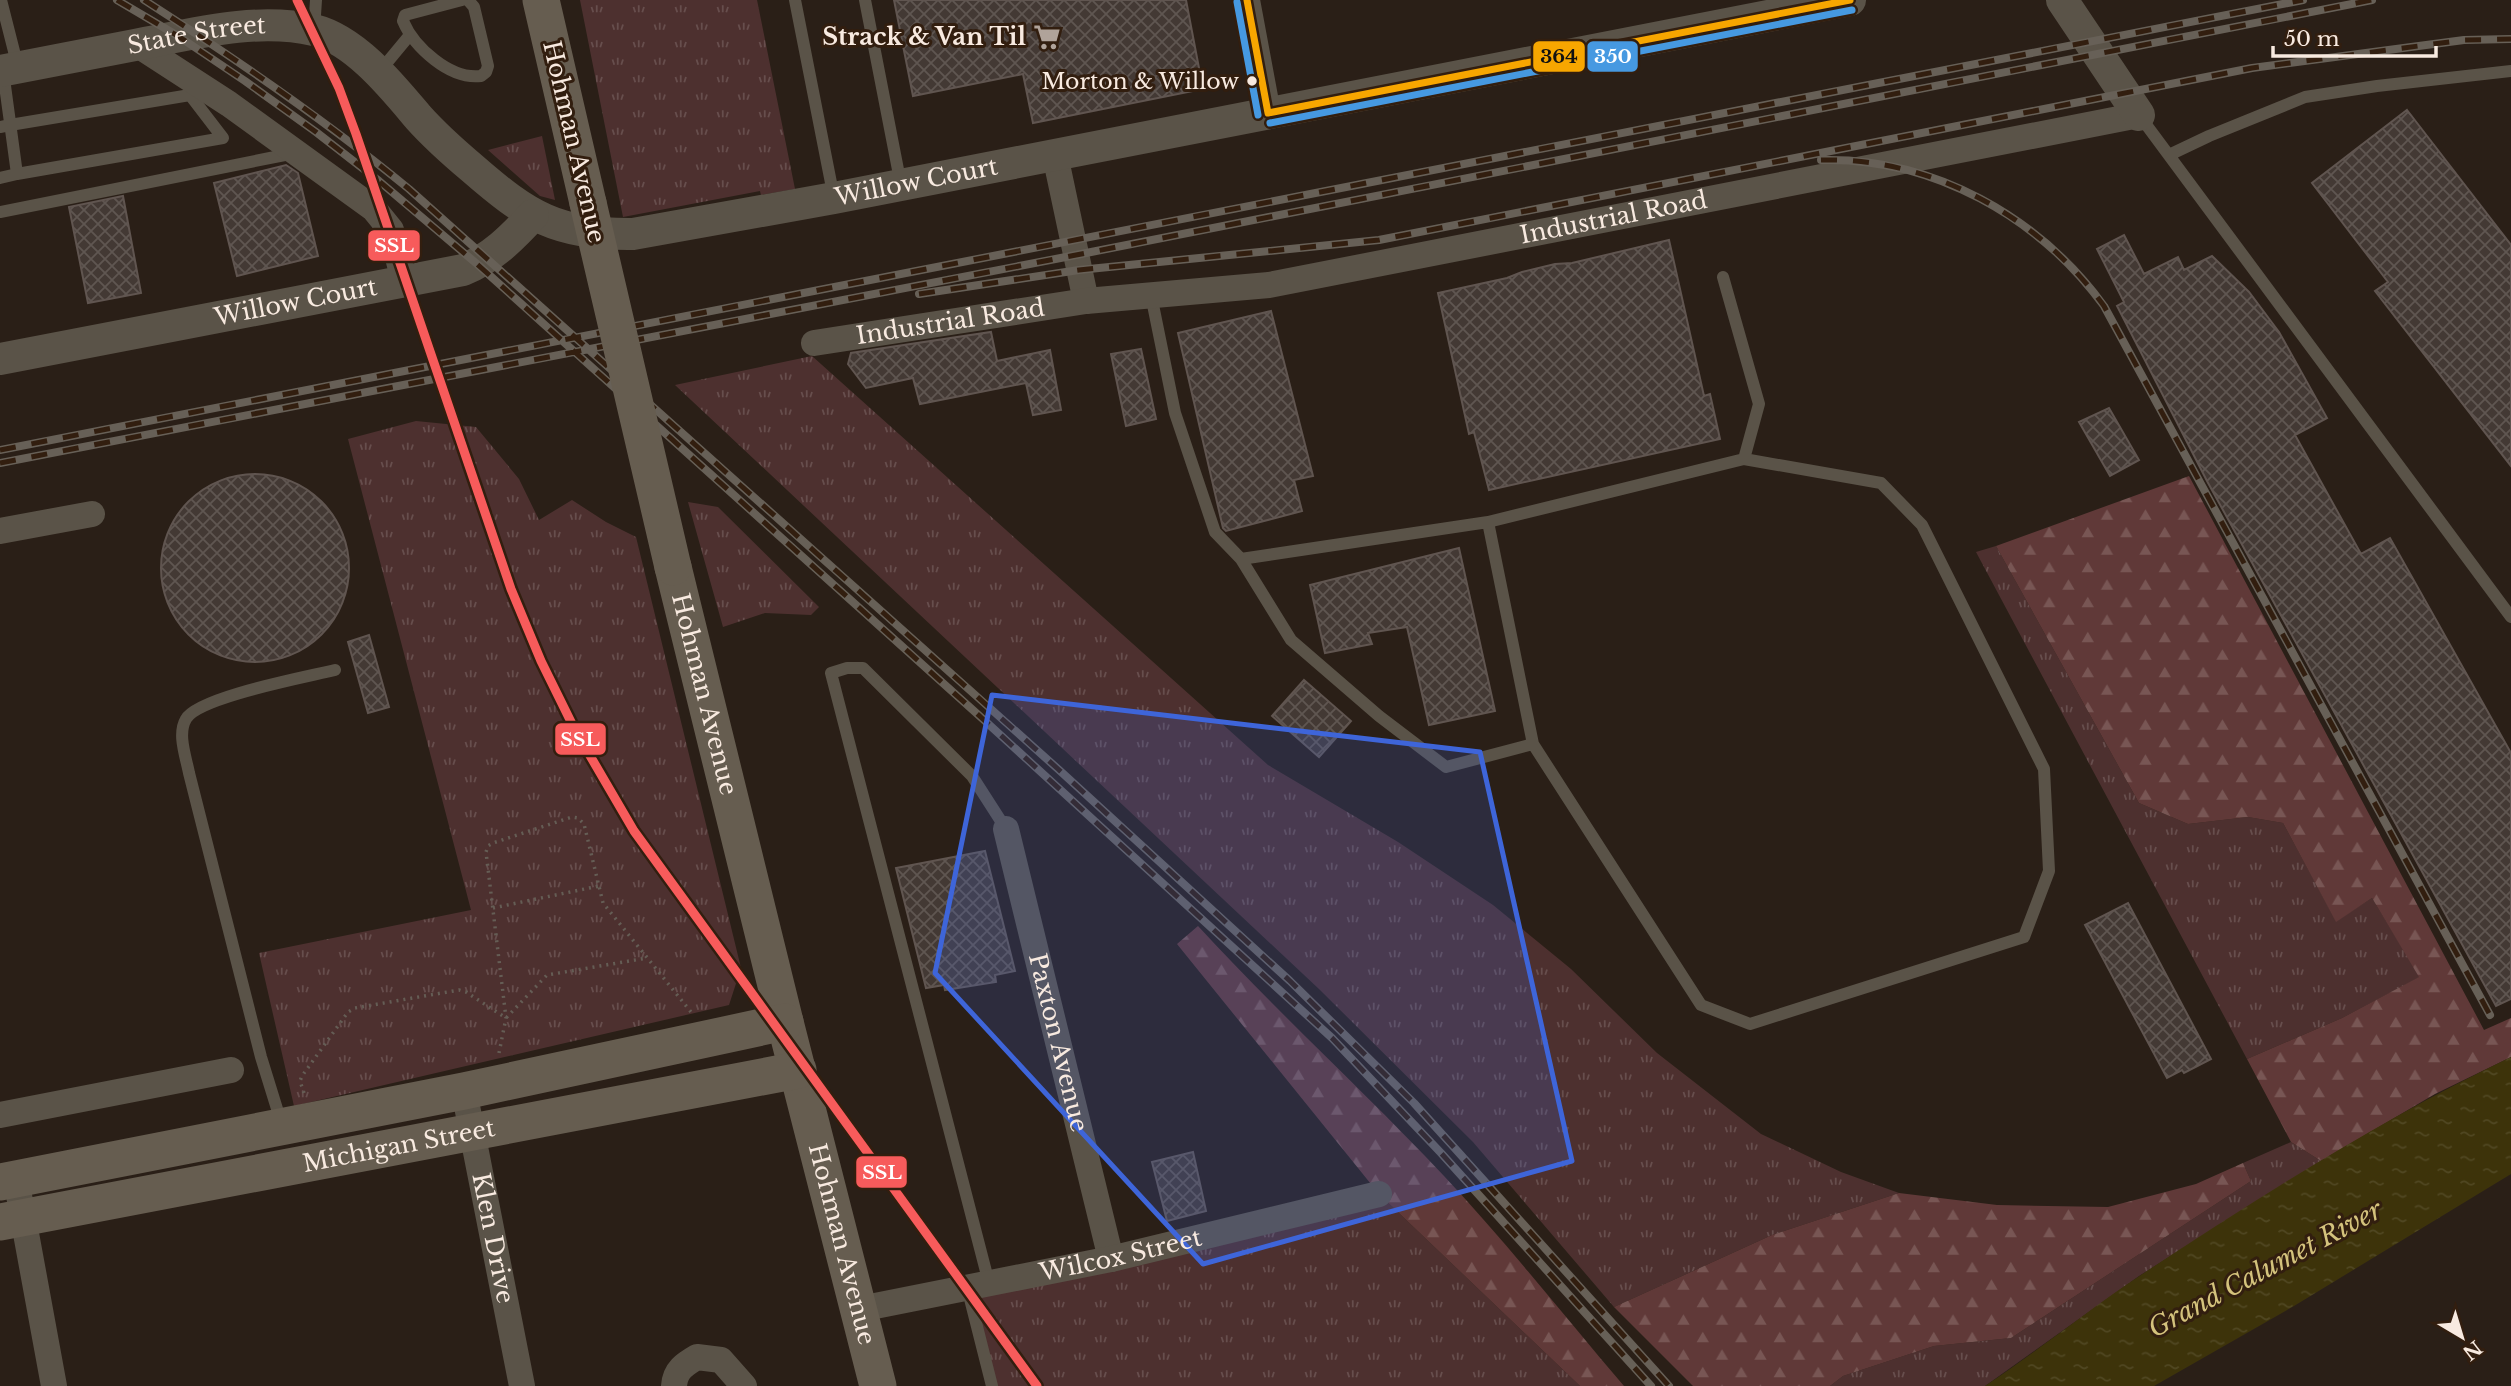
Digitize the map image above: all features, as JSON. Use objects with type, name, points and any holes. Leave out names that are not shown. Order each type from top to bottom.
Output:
[{"type":"main road","name":"Hohman Avenue","points":[[541,0],[673,567],[878,1386]]},
{"type":"main road","name":"Michigan Street","points":[[8,1180],[464,1091],[785,1023]]},
{"type":"main road","name":"Michigan Street","points":[[11,1220],[797,1070]]},
{"type":"street","points":[[1247,0],[1268,113]]},
{"type":"street","name":"Willow Court","points":[[0,359],[463,270],[477,264],[509,240],[533,215],[583,231],[633,234],[834,198],[1850,0]]},
{"type":"street","points":[[2062,0],[2139,115]]},
{"type":"street","name":"State Street","points":[[7,70],[315,15],[344,45],[380,71],[433,134],[506,198],[533,215]]},
{"type":"street","points":[[138,45],[356,193],[385,220],[396,242],[404,281]]},
{"type":"street","name":"Industrial Road","points":[[814,344],[1086,300],[1269,285],[2139,115]]},
{"type":"street","points":[[1055,155],[1086,300]]},
{"type":"street","points":[[0,531],[92,514]]},
{"type":"street","name":"Paxton Avenue","points":[[1006,829],[1111,1259]]},
{"type":"street","points":[[0,1115],[231,1070]]},
{"type":"street","name":"Klen Drive","points":[[464,1091],[523,1386]]},
{"type":"street","points":[[8,1180],[11,1220],[54,1386]]},
{"type":"street","name":"Wilcox Street","points":[[860,1308],[1111,1259],[1379,1194]]},
{"type":"street","points":[[674,1386],[674,1377],[682,1366],[697,1357],[720,1360],[744,1386]]},
{"type":"lane","points":[[1,0],[7,70],[5,126],[18,174]]},
{"type":"lane","points":[[462,0],[405,15],[403,20],[409,36],[430,58],[461,74],[481,76],[488,66],[474,7],[468,0]]},
{"type":"lane","points":[[794,0],[834,198]]},
{"type":"lane","points":[[865,0],[901,185]]},
{"type":"lane","points":[[380,71],[409,36]]},
{"type":"lane","points":[[2169,155],[2305,97],[2511,71]]},
{"type":"lane","points":[[0,178],[223,138],[190,95],[5,126]]},
{"type":"lane","points":[[2139,115],[2511,617]]},
{"type":"lane","points":[[0,212],[298,153]]},
{"type":"lane","points":[[1723,277],[1759,404],[1744,459]]},
{"type":"lane","points":[[1151,295],[1175,413],[1215,532],[1241,559],[1291,640],[1378,716],[1446,766],[1533,744]]},
{"type":"lane","points":[[1241,559],[1488,522],[1744,459],[1881,483],[1922,525],[2044,769],[2049,871],[2024,937],[1750,1024],[1701,1005],[1533,744],[1488,522]]},
{"type":"lane","points":[[992,1386],[978,1285],[831,673],[847,668],[863,668],[972,776],[1006,829]]},
{"type":"lane","points":[[282,1125],[261,1057],[189,773],[182,741],[183,731],[185,721],[194,709],[216,700],[335,670]]},
{"type":"path","points":[[498,1055],[506,1018],[486,852],[488,846],[572,817],[578,818],[584,824],[603,903],[695,1017]]},
{"type":"path","points":[[493,908],[599,886]]},
{"type":"path","points":[[506,1018],[547,975],[647,958]]},
{"type":"path","points":[[304,1093],[300,1081],[302,1076],[348,1012],[355,1008],[458,990],[466,992],[506,1018]]},
{"type":"highlighted area","points":[[992,695],[1480,752],[1572,1161],[1203,1264],[935,973]]},
{"type":"green space","points":[[580,0],[757,0],[795,189],[761,195],[760,191],[623,217]]},
{"type":"green space","points":[[542,136],[555,200],[540,196],[488,150]]},
{"type":"green space","points":[[812,356],[1268,765],[1398,842],[1493,905],[1571,969],[1657,1053],[1761,1134],[1841,1172],[1899,1193],[1772,1235],[1614,1307],[1473,1142],[1319,989],[675,385]]},
{"type":"green space","points":[[416,421],[476,427],[519,479],[539,520],[572,500],[636,537],[741,968],[729,1005],[294,1106],[259,953],[471,910],[348,439]]},
{"type":"green space","points":[[2189,476],[2484,1030],[2511,1018],[2511,1057],[2435,1094],[2321,1161],[2291,1142],[2247,1059],[2342,1018],[2419,977],[2372,898],[2336,922],[2283,823],[2248,817],[2188,824],[2139,803],[1996,546]]},
{"type":"green space","points":[[688,502],[718,507],[819,607],[811,615],[765,613],[723,627]]},
{"type":"green space","points":[[1996,546],[2139,803],[2188,824],[2248,817],[2283,823],[2336,921],[2372,898],[2420,977],[2342,1018],[2247,1059],[1976,552]]},
{"type":"green space","points":[[1198,926],[1444,1176],[1513,1253],[1624,1386],[1580,1386],[1379,1194],[1177,944]]},
{"type":"green space","points":[[2291,1142],[2321,1161],[2139,1276],[1985,1386],[1830,1386],[1843,1376],[1934,1346],[2011,1338],[2251,1181],[2243,1163]]},
{"type":"green space","points":[[2243,1163],[2251,1181],[2011,1338],[1934,1346],[1843,1376],[1830,1386],[1693,1386],[1614,1307],[1772,1235],[1899,1193],[1997,1205],[2108,1207],[2196,1184]]},
{"type":"green space","points":[[1379,1194],[1580,1386],[992,1386],[967,1287]]},
{"type":"water","name":"Grand Calumet River","points":[[2511,1057],[2511,1174],[2294,1306],[2154,1386],[1985,1386],[2121,1288],[2276,1188],[2369,1132]]},
{"type":"building","name":"Strack & Van Til","points":[[894,0],[1186,0],[1203,89],[1033,123],[1023,74],[913,96]]},
{"type":"building","points":[[2407,110],[2511,245],[2511,466],[2375,291],[2388,282],[2312,183]]},
{"type":"building","points":[[286,165],[298,173],[318,256],[237,276],[214,183]]},
{"type":"building","points":[[123,196],[141,293],[88,303],[69,207]]},
{"type":"building","points":[[2124,235],[2144,274],[2178,257],[2184,270],[2212,256],[2249,292],[2279,332],[2327,418],[2295,435],[2361,554],[2390,538],[2511,753],[2511,999],[2496,1006],[2207,481],[2117,306],[2124,302],[2097,249]]},
{"type":"building","points":[[1669,240],[1704,396],[1710,394],[1720,439],[1489,490],[1474,432],[1469,434],[1438,293],[1555,264],[1572,263]]},
{"type":"building","points":[[1271,311],[1313,476],[1294,480],[1302,511],[1226,531],[1223,528],[1178,333]]},
{"type":"building","points":[[991,332],[997,361],[1050,350],[1061,410],[1033,415],[1026,383],[920,404],[913,378],[866,388],[848,364],[851,353]]},
{"type":"building","points":[[1141,349],[1156,419],[1126,426],[1111,354]]},
{"type":"building","points":[[2109,408],[2139,460],[2110,476],[2079,422]]},
{"type":"building","points":[[255,474],[273,475],[291,481],[322,501],[342,532],[348,550],[348,586],[342,604],[322,635],[291,655],[273,661],[255,662],[237,661],[219,655],[188,635],[168,604],[162,586],[161,568],[162,550],[168,532],[188,501],[219,481],[237,475]]},
{"type":"building","points":[[1459,548],[1495,711],[1429,725],[1407,627],[1368,633],[1372,644],[1325,653],[1310,585]]},
{"type":"building","points":[[369,635],[389,707],[368,713],[348,642]]},
{"type":"building","points":[[1304,680],[1351,721],[1319,757],[1272,716]]},
{"type":"building","points":[[985,851],[1015,971],[995,975],[996,982],[945,990],[944,985],[926,988],[896,868]]},
{"type":"building","points":[[2128,903],[2211,1059],[2184,1073],[2182,1070],[2167,1078],[2085,925]]},
{"type":"building","points":[[1193,1152],[1206,1211],[1167,1221],[1152,1162]]},
{"type":"railway","points":[[117,0],[178,36],[245,81],[379,181],[477,264],[984,720],[1332,1038],[1441,1153],[1651,1386]]},
{"type":"railway","points":[[144,0],[279,90],[409,189],[1058,769],[1290,981],[1414,1103],[1669,1386]]},
{"type":"railway","points":[[0,450],[2303,0]]},
{"type":"railway","points":[[0,463],[2372,0]]},
{"type":"railway","points":[[919,294],[1079,270],[1379,240],[2252,68],[2464,40],[2511,39]]},
{"type":"railway","points":[[1821,160],[1863,162],[1903,169],[1943,181],[1980,198],[2048,245],[2078,274],[2104,306],[2490,1015]]},
{"type":"transit line","name":"SSL","points":[[297,0],[339,88],[356,134],[511,589],[541,661],[575,730],[634,831],[1037,1386]]},
{"type":"transit line","name":"364","points":[[1247,0],[1268,113]]},
{"type":"transit line","name":"364","points":[[1268,113],[1850,0]]},
{"type":"transit line","name":"350","points":[[1237,2],[1258,115]]},
{"type":"transit line","name":"350","points":[[1270,123],[1852,10]]},
{"type":"place","name":"Strack & Van Til","points":[[1047,37]]},
{"type":"place","name":"Morton & Willow","points":[[1252,81]]}]
